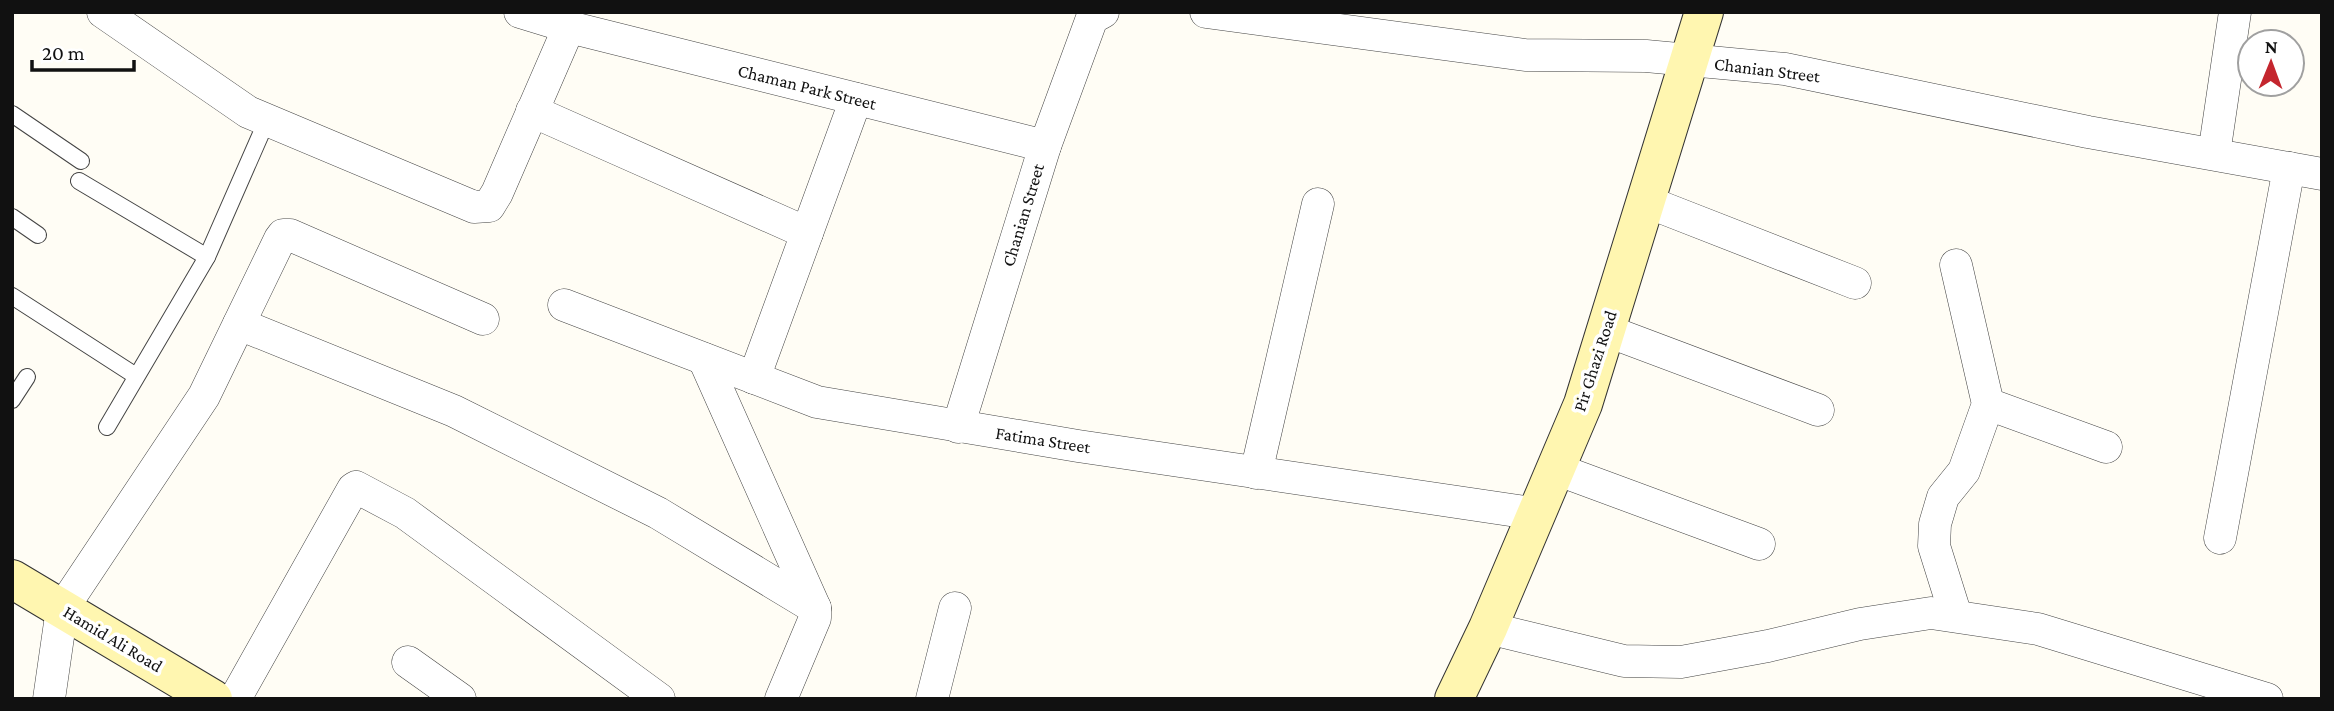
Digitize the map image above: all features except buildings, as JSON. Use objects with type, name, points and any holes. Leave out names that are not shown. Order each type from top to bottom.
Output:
[{"type":"street","points":[[103,12],[248,112],[474,207],[489,206],[497,193],[569,27]]},
{"type":"street","name":"Chanian Street","points":[[958,426],[1045,146],[1092,18],[1102,12]]},
{"type":"street","name":"Pir Ghazi Road","points":[[1454,699],[1489,628],[1583,404],[1704,12]]},
{"type":"street","points":[[2214,154],[2235,12]]},
{"type":"street","name":"Chaman Park Street","points":[[521,13],[1045,146]]},
{"type":"street","name":"Chanian Street","points":[[1226,14],[1525,55],[1646,56],[1786,69],[2088,132],[2322,174]]},
{"type":"street","points":[[754,378],[856,99]]},
{"type":"street","points":[[532,111],[807,233]]},
{"type":"street","points":[[2220,538],[2289,168]]},
{"type":"street","points":[[1645,201],[1855,283]]},
{"type":"street","points":[[1256,473],[1318,204]]},
{"type":"street","points":[[50,699],[62,609],[204,396],[283,235],[290,235],[483,319]]},
{"type":"street","points":[[1956,265],[1988,404],[1964,471],[1943,497],[1935,524],[1934,546],[1956,616]]},
{"type":"street","name":"Fatima Street","points":[[564,305],[817,402],[1256,473],[1538,514]]},
{"type":"street","points":[[239,324],[454,411],[657,513],[816,608]]},
{"type":"street","points":[[1605,330],[1818,410]]},
{"type":"street","points":[[704,359],[816,608],[815,618],[781,699]]},
{"type":"street","points":[[1988,404],[2106,447]]},
{"type":"street","points":[[1556,469],[1759,544]]},
{"type":"street","points":[[235,699],[356,487],[405,513],[659,699]]},
{"type":"street","name":"Hamid Ali Road","points":[[12,579],[213,699]]},
{"type":"street","points":[[932,699],[955,608]]},
{"type":"street","points":[[1489,628],[1624,661],[1681,662],[1768,646],[1860,624],[1931,612],[2038,629],[2267,699]]},
{"type":"street","points":[[408,662],[460,699]]},
{"type":"lane","points":[[12,114],[81,161]]},
{"type":"lane","points":[[107,427],[206,257],[267,120]]},
{"type":"lane","points":[[79,181],[206,257]]},
{"type":"lane","points":[[12,217],[38,235]]},
{"type":"lane","points":[[12,296],[136,376]]},
{"type":"lane","points":[[12,400],[27,377]]}]
